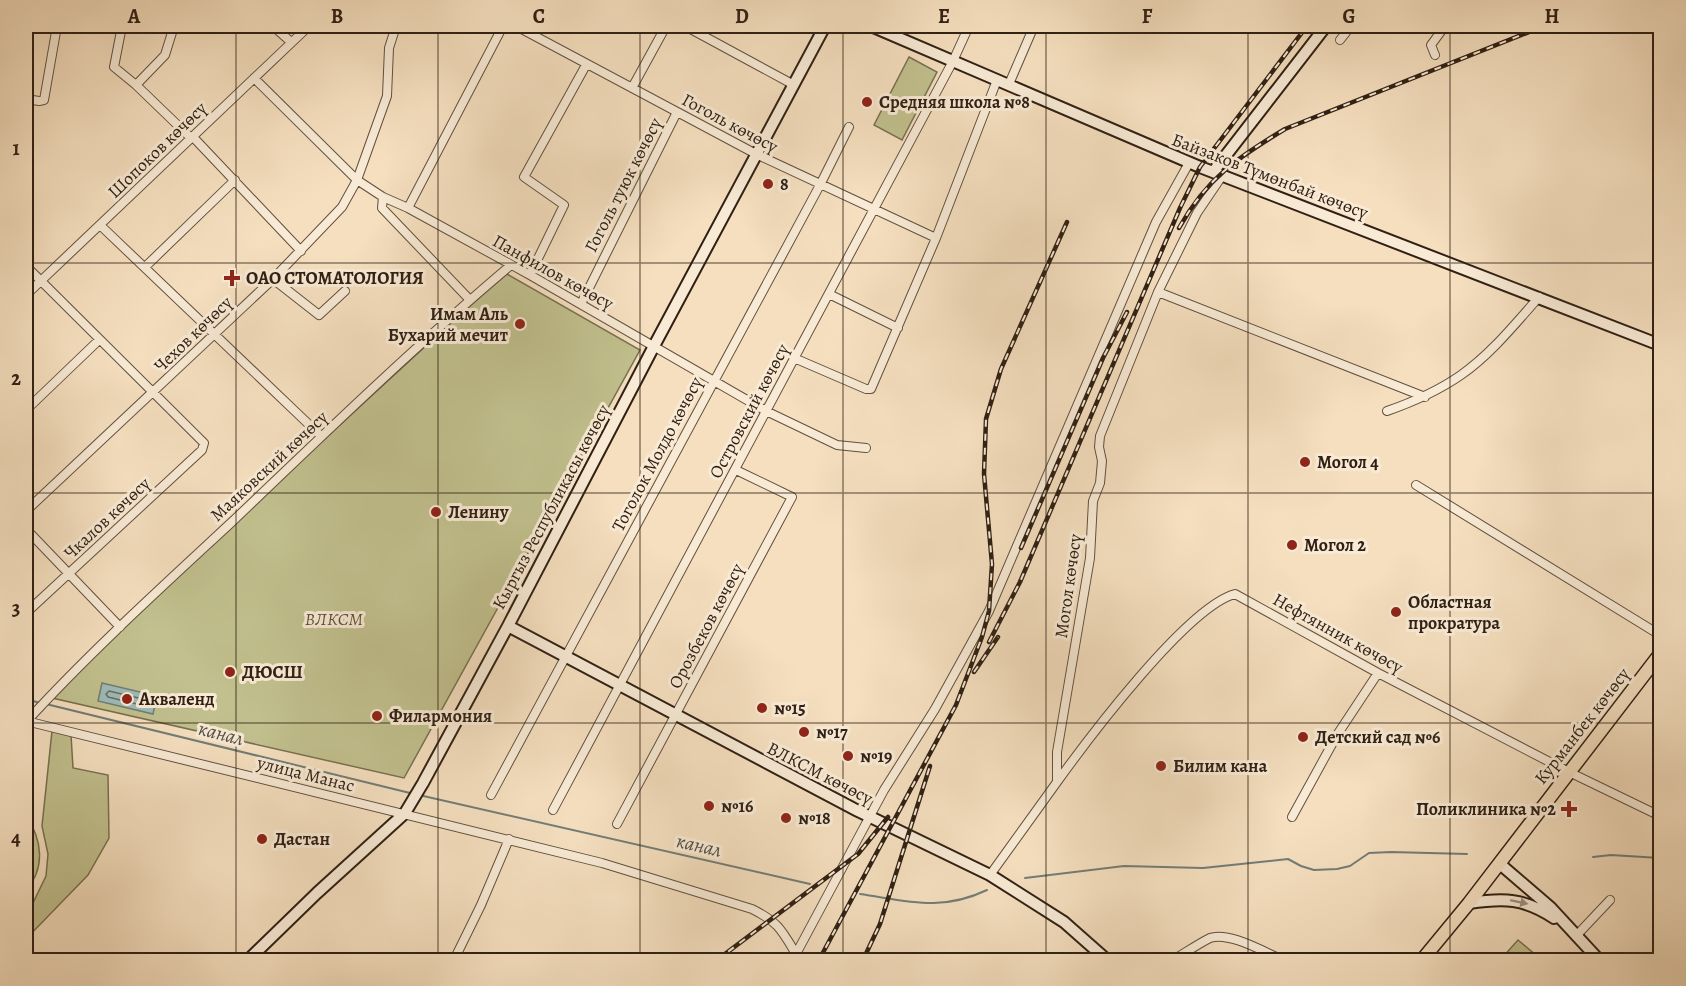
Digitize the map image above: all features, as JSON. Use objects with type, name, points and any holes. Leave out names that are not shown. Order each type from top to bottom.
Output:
[{"type":"main road","name":"Кыргыз Республикасы көчөсү","points":[[248,960],[405,813],[508,626],[825,26]]},
{"type":"main road","name":"Байзаков Түмөнбай көчөсү","points":[[871,26],[897,31],[953,61],[1189,163],[1660,345]]},
{"type":"main road","points":[[1217,174],[1326,26]]},
{"type":"main road","name":"ВЛКСМ көчөсү","points":[[508,626],[869,817],[990,875],[1064,922],[1107,960]]},
{"type":"main road","name":"Курманбек көчөсү","points":[[1422,960],[1500,864],[1660,654]]},
{"type":"main road","points":[[1500,864],[1550,907],[1599,960]]},
{"type":"main road","points":[[1469,903],[1504,899],[1520,901],[1533,905],[1564,924]]},
{"type":"street","points":[[26,99],[44,100],[57,26]]},
{"type":"street","points":[[122,26],[114,67],[192,137],[301,251]]},
{"type":"street","points":[[136,85],[165,55],[174,26]]},
{"type":"street","points":[[273,26],[291,42]]},
{"type":"street","name":"Шопоков көчөсү","points":[[26,296],[309,26]]},
{"type":"street","name":"Чехов көчөсү","points":[[26,511],[216,334],[301,251],[342,207],[357,180],[387,96],[389,48],[396,26]]},
{"type":"street","points":[[408,208],[503,26]]},
{"type":"street","name":"Гоголь көчөсү","points":[[516,26],[756,154],[936,238]]},
{"type":"street","points":[[632,88],[666,26]]},
{"type":"street","points":[[685,26],[794,85]]},
{"type":"street","name":"Островский көчөсү","points":[[553,810],[874,210],[953,61],[969,26]]},
{"type":"street","points":[[1009,84],[1034,26]]},
{"type":"street","points":[[1340,40],[1351,26]]},
{"type":"street","points":[[1435,55],[1431,45],[1445,26]]},
{"type":"street","points":[[530,275],[564,204],[524,177],[586,65]]},
{"type":"street","name":"Панфилов көчөсү","points":[[254,78],[357,180],[383,197],[408,208],[530,275],[766,411],[837,444],[866,448]]},
{"type":"street","points":[[794,358],[866,389],[871,389],[936,238],[998,80]]},
{"type":"street","name":"Гоголь туюк көчөсү","points":[[581,304],[676,112]]},
{"type":"street","name":"Тоголок Молдо көчөсү","points":[[491,795],[820,185],[849,127]]},
{"type":"street","points":[[794,957],[869,817],[935,710],[989,611],[1156,222],[1189,163]]},
{"type":"street","name":"Могол көчөсү","points":[[1057,782],[1057,752],[1090,558],[1093,501],[1100,483],[1102,461],[1099,447],[1100,436],[1158,292],[1217,174]]},
{"type":"street","points":[[145,267],[235,180]]},
{"type":"street","points":[[383,197],[382,207],[470,300]]},
{"type":"street","points":[[100,225],[321,436]]},
{"type":"street","name":"Маяковский көчөсү","points":[[26,722],[120,627],[321,436],[511,265]]},
{"type":"street","points":[[26,266],[153,393]]},
{"type":"street","points":[[273,279],[319,315],[345,291]]},
{"type":"street","points":[[1158,292],[1425,397]]},
{"type":"street","points":[[829,294],[898,328]]},
{"type":"street","points":[[1387,411],[1425,397],[1462,374],[1507,334],[1539,297]]},
{"type":"street","points":[[26,410],[99,340]]},
{"type":"street","name":"Чкалов көчөсү","points":[[26,613],[202,450],[204,443],[153,393]]},
{"type":"street","name":"Орозбеков көчөсү","points":[[617,824],[792,497],[736,470]]},
{"type":"street","points":[[1416,484],[1660,635]]},
{"type":"street","points":[[26,529],[120,627]]},
{"type":"street","name":"Нефтянник көчөсү","points":[[1057,782],[1120,701],[1174,640],[1206,610],[1225,597],[1234,594],[1378,673],[1569,772],[1660,816]]},
{"type":"street","points":[[1292,817],[1337,735],[1378,673]]},
{"type":"street","name":"улица Манас","points":[[26,722],[602,862],[752,909],[772,919],[780,927],[794,957]]},
{"type":"street","points":[[990,875],[1057,782]]},
{"type":"street","points":[[454,960],[481,905],[509,839]]},
{"type":"street","points":[[1576,936],[1610,900]]},
{"type":"street","points":[[1173,960],[1211,938],[1221,936],[1283,960]]},
{"type":"green space","points":[[909,57],[937,72],[902,140],[874,125]]},
{"type":"green space","name":"ВЛКСМ","points":[[505,273],[640,350],[404,778],[52,698],[141,608]]},
{"type":"green space","points":[[52,731],[71,735],[73,768],[108,775],[109,838],[88,875],[26,939],[26,912],[31,907],[46,876],[48,854],[42,826]]},
{"type":"green space","points":[[26,816],[36,834],[40,853],[37,872],[26,890]]},
{"type":"green space","points":[[1518,940],[1537,956],[1533,960],[1501,959]]},
{"type":"water","name":"Акваленд","points":[[102,683],[157,696],[153,714],[98,701]]},
{"type":"waterway","name":"канал","points":[[26,699],[40,703]]},
{"type":"waterway","name":"канал","points":[[46,704],[410,793]]},
{"type":"waterway","name":"канал","points":[[419,795],[810,884]]},
{"type":"waterway","points":[[1025,878],[1124,866],[1203,868],[1288,859],[1314,870],[1337,869],[1350,866],[1369,853],[1467,854]]},
{"type":"waterway","points":[[1593,857],[1611,855],[1660,858]]},
{"type":"waterway","points":[[860,894],[909,902],[939,903],[970,897],[987,890]]},
{"type":"railway","points":[[989,642],[1020,582],[1180,208],[1200,167],[1307,26]]},
{"type":"railway","points":[[1179,228],[1212,182],[1238,160],[1285,129],[1544,26]]},
{"type":"railway","points":[[819,960],[956,705],[982,637],[989,611],[992,564],[984,474],[986,419],[1001,369],[1067,222]]},
{"type":"railway","points":[[1021,548],[1103,358],[1127,312]]},
{"type":"railway","points":[[974,672],[998,637]]},
{"type":"railway","points":[[863,960],[880,924],[930,766]]},
{"type":"railway","points":[[717,960],[858,854],[888,817]]},
{"type":"place","name":"Средняя школа №8","points":[[867,102]]},
{"type":"place","name":"8","points":[[768,184]]},
{"type":"place","name":"ОАО СТОМАТОЛОГИЯ","points":[[232,278]]},
{"type":"place","name":"Имам Аль Бухарий мечит","points":[[520,324]]},
{"type":"place","name":"Могол 4","points":[[1305,462]]},
{"type":"place","name":"Ленину","points":[[436,512]]},
{"type":"place","name":"Могол 2","points":[[1292,545]]},
{"type":"place","name":"Областная прократура","points":[[1396,612]]},
{"type":"place","name":"ДЮСШ","points":[[230,672]]},
{"type":"place","name":"Акваленд","points":[[127,699]]},
{"type":"place","name":"№15","points":[[762,708]]},
{"type":"place","name":"Филармония","points":[[377,716]]},
{"type":"place","name":"№17","points":[[804,732]]},
{"type":"place","name":"Детский сад №6","points":[[1303,737]]},
{"type":"place","name":"№19","points":[[848,756]]},
{"type":"place","name":"Билим кана","points":[[1161,766]]},
{"type":"place","name":"№16","points":[[709,806]]},
{"type":"place","name":"Поликлиника №2","points":[[1569,809]]},
{"type":"place","name":"№18","points":[[786,818]]},
{"type":"place","name":"Дастан","points":[[262,839]]}]
